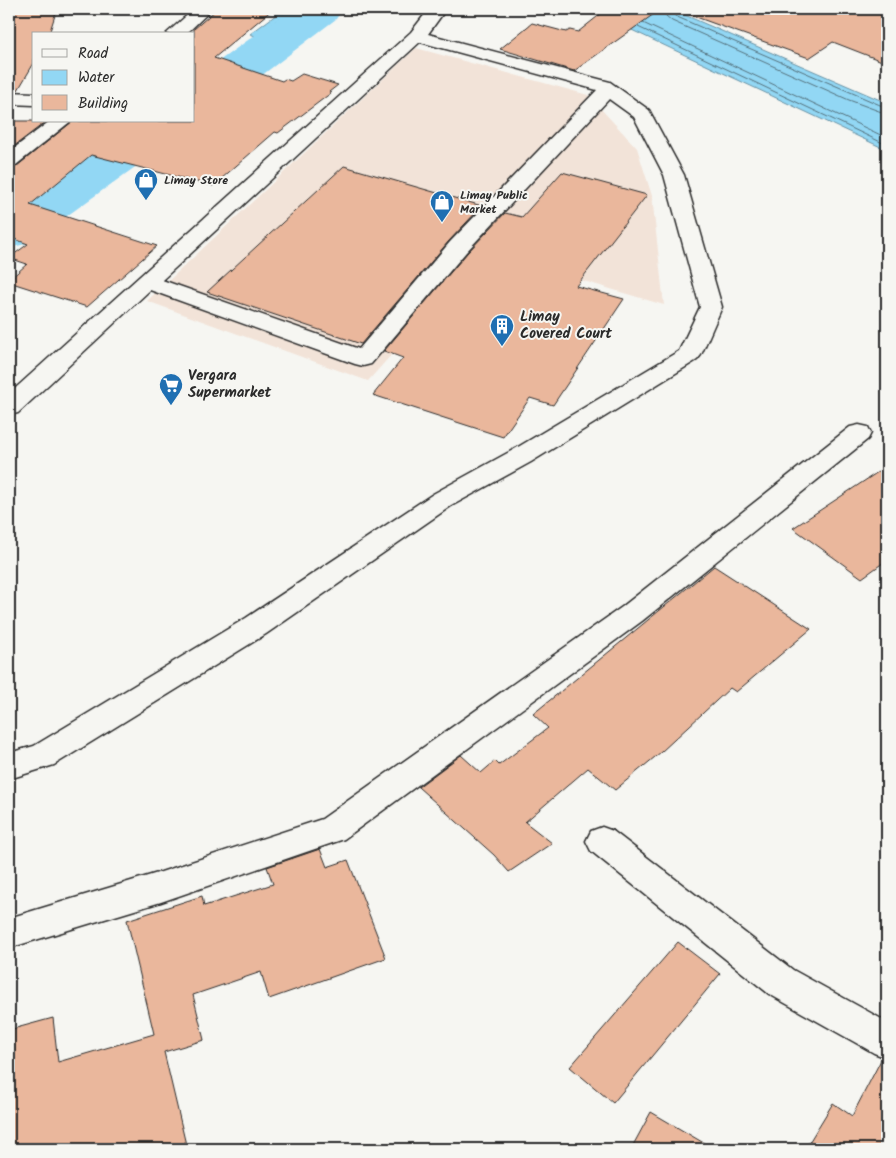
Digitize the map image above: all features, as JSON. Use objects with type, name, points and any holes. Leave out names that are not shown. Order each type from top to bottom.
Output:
[{"type":"street","points":[[177,32],[204,9]]},
{"type":"street","points":[[9,407],[417,36],[438,9]]},
{"type":"street","points":[[9,766],[43,756],[52,751],[256,626],[442,500],[522,456],[689,355],[711,307],[674,175],[642,114],[604,86],[417,36]]},
{"type":"street","points":[[148,282],[363,359],[458,247],[608,88]]},
{"type":"street","points":[[9,98],[32,99]]},
{"type":"street","points":[[9,162],[61,122]]},
{"type":"street","points":[[9,933],[161,887],[333,829],[632,614],[859,433]]},
{"type":"street","points":[[602,841],[781,982],[887,1041]]},
{"type":"shaded area","name":"Limay Public Market","points":[[416,48],[588,95],[637,148],[652,196],[664,305],[484,251],[368,381],[147,301]]},
{"type":"water","points":[[284,9],[345,9],[287,48],[250,34]]},
{"type":"water","points":[[587,9],[671,9],[887,103],[887,150]]},
{"type":"building","points":[[9,9],[57,9],[50,32],[32,32],[32,66],[18,90],[9,90]]},
{"type":"building","points":[[217,9],[273,9],[214,58],[282,81],[285,79],[291,81],[302,74],[338,85],[329,92],[331,93],[278,133],[275,132],[213,186],[91,155],[30,205],[157,246],[87,307],[9,282],[27,264],[9,258],[28,244],[9,237],[9,169],[17,166],[72,122],[195,122],[194,29]]},
{"type":"building","points":[[607,9],[661,9],[574,71],[500,49],[532,23],[566,32],[570,30],[578,32]]},
{"type":"building","points":[[686,9],[887,9],[887,63],[833,42],[809,58],[685,13]]},
{"type":"building","points":[[9,121],[46,122],[9,150]]},
{"type":"building","points":[[344,166],[482,206],[449,241],[361,344],[207,292]]},
{"type":"building","name":"Limay Covered Court","points":[[562,172],[647,195],[576,286],[624,299],[553,405],[530,398],[503,437],[373,395],[403,358],[384,351],[467,253],[505,213],[522,217]]},
{"type":"building","points":[[887,466],[887,560],[862,578],[793,528]]},
{"type":"building","points":[[714,566],[811,629],[736,692],[730,688],[661,752],[615,790],[588,768],[525,822],[552,843],[509,872],[494,855],[418,787],[461,755],[481,773],[495,761],[499,765],[548,728],[533,714]]},
{"type":"building","points":[[320,849],[327,867],[348,860],[386,958],[269,999],[261,972],[193,995],[204,1040],[164,1052],[187,1149],[9,1149],[9,1083],[12,1082],[9,1030],[53,1018],[58,1062],[154,1034],[127,920],[202,896],[204,906],[273,884],[267,867]]},
{"type":"building","points":[[678,942],[720,974],[613,1103],[570,1067]]},
{"type":"building","points":[[882,1058],[887,1060],[887,1149],[805,1149],[833,1103],[852,1116]]},
{"type":"building","points":[[651,1112],[714,1149],[631,1149]]},
{"type":"waterway","points":[[195,101],[320,9]]},
{"type":"waterway","points":[[9,231],[165,122]]},
{"type":"place","name":"Limay Store","points":[[146,201]]},
{"type":"place","name":"Limay Public Market","points":[[442,223]]},
{"type":"place","name":"Limay Covered Court","points":[[502,347]]},
{"type":"place","name":"Vergara Supermarket","points":[[171,406]]}]
